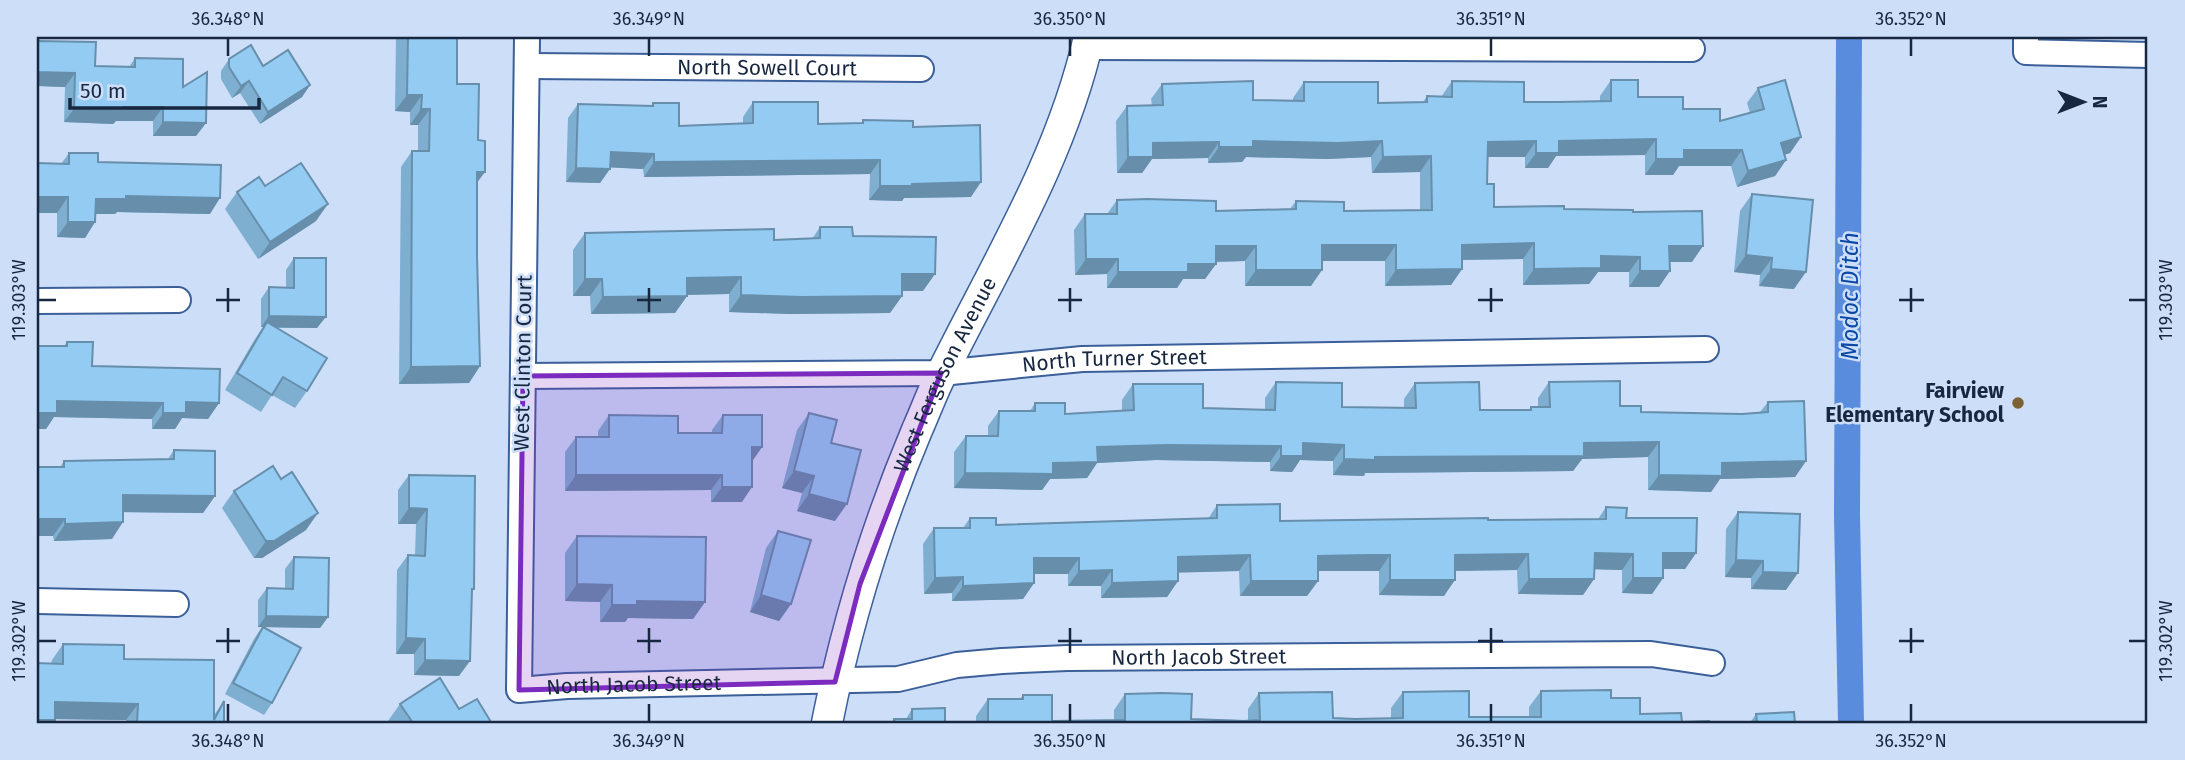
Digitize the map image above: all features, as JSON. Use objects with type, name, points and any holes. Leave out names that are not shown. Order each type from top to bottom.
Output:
[{"type":"street","name":"West Clinton Court","points":[[519,690],[527,37]]},
{"type":"street","points":[[1088,42],[1692,49]]},
{"type":"street","name":"West Ferguson Avenue","points":[[827,723],[860,584],[894,486],[942,373],[1004,255],[1051,156],[1088,42]]},
{"type":"street","points":[[2026,44],[2148,55]]},
{"type":"street","name":"North Sowell Court","points":[[527,66],[921,69]]},
{"type":"street","points":[[37,300],[178,300]]},
{"type":"street","name":"North Turner Street","points":[[523,376],[942,373],[1082,359],[1706,349]]},
{"type":"street","points":[[37,601],[176,604]]},
{"type":"street","name":"North Jacob Street","points":[[519,690],[566,686],[898,679],[957,666],[1067,658],[1651,654],[1712,663]]},
{"type":"highlighted area","points":[[941,373],[860,584],[835,682],[519,690],[523,376]]},
{"type":"building","points":[[408,37],[457,37],[457,84],[479,84],[478,140],[485,141],[485,172],[477,172],[480,366],[411,367],[412,151],[429,151],[430,109],[421,109],[422,95],[407,95]]},
{"type":"building","points":[[37,41],[96,42],[95,66],[135,67],[135,58],[183,59],[183,87],[207,72],[206,123],[163,122],[163,107],[123,107],[123,110],[74,109],[75,73],[37,72]]},
{"type":"building","points":[[251,45],[263,66],[288,50],[310,85],[268,112],[249,81],[241,86],[229,67],[229,59]]},
{"type":"building","points":[[1611,80],[1638,80],[1638,97],[1683,97],[1683,109],[1720,109],[1720,121],[1764,109],[1758,88],[1785,80],[1801,137],[1781,143],[1786,160],[1748,171],[1742,150],[1684,150],[1684,159],[1656,159],[1656,139],[1559,141],[1559,153],[1536,153],[1536,141],[1488,142],[1487,184],[1494,184],[1494,207],[1564,206],[1564,209],[1633,212],[1702,211],[1703,246],[1669,246],[1670,271],[1640,271],[1640,257],[1601,256],[1601,268],[1534,269],[1534,243],[1462,245],[1462,269],[1396,270],[1396,245],[1322,245],[1322,270],[1256,270],[1256,246],[1216,246],[1216,264],[1188,264],[1188,272],[1118,272],[1118,259],[1086,259],[1085,214],[1117,214],[1117,200],[1216,201],[1216,211],[1296,209],[1296,201],[1344,202],[1344,211],[1432,210],[1431,156],[1383,157],[1382,141],[1253,141],[1253,147],[1219,147],[1219,142],[1153,143],[1153,157],[1128,157],[1127,106],[1163,105],[1162,84],[1253,81],[1253,100],[1304,101],[1304,82],[1378,82],[1378,103],[1427,102],[1427,96],[1452,97],[1452,81],[1524,82],[1524,102],[1558,102],[1611,101]]},
{"type":"building","points":[[753,102],[818,102],[818,124],[863,123],[863,120],[913,121],[913,127],[980,125],[981,182],[880,186],[880,160],[654,162],[654,154],[611,152],[610,169],[576,168],[578,104],[653,106],[653,103],[679,103],[679,126],[753,123]]},
{"type":"building","points":[[69,153],[98,153],[98,162],[221,165],[220,198],[126,196],[126,199],[96,199],[95,222],[68,222],[68,197],[37,197],[37,163],[69,164]]},
{"type":"building","points":[[301,163],[328,204],[270,242],[237,192],[259,177],[265,186]]},
{"type":"building","points":[[1752,194],[1813,200],[1806,272],[1771,269],[1772,258],[1746,255]]},
{"type":"building","points":[[820,227],[852,227],[853,236],[936,237],[935,274],[902,274],[902,296],[741,295],[741,277],[687,278],[687,296],[603,297],[602,279],[585,279],[585,233],[774,229],[774,240],[820,238]]},
{"type":"building","points":[[294,258],[326,258],[326,317],[269,316],[269,287],[294,288]]},
{"type":"building","points":[[267,322],[327,358],[307,391],[283,377],[272,395],[237,373]]},
{"type":"building","points":[[67,342],[93,342],[92,366],[220,369],[219,403],[186,402],[186,413],[163,413],[163,403],[57,401],[57,413],[37,413],[37,346],[67,346]]},
{"type":"building","points":[[1620,381],[1620,406],[1641,406],[1641,412],[1742,414],[1768,412],[1768,402],[1804,401],[1806,461],[1722,463],[1722,476],[1659,475],[1659,442],[1584,443],[1584,456],[1375,457],[1375,460],[1344,459],[1344,445],[1303,443],[1303,456],[1281,456],[1281,446],[1097,447],[1098,462],[1053,463],[1053,474],[965,473],[966,436],[998,436],[999,411],[1035,411],[1035,403],[1065,403],[1065,414],[1134,410],[1133,384],[1203,384],[1203,408],[1275,410],[1276,382],[1342,383],[1342,407],[1416,408],[1415,383],[1479,382],[1480,410],[1531,410],[1531,407],[1550,407],[1549,382]]},
{"type":"building","points":[[809,413],[837,420],[831,443],[861,450],[847,504],[809,494],[814,476],[794,471]]},
{"type":"building","points":[[609,415],[678,416],[678,433],[722,433],[723,415],[762,415],[762,447],[752,447],[752,487],[722,487],[722,475],[576,475],[576,437],[609,437]]},
{"type":"building","points":[[174,450],[215,451],[215,496],[123,495],[123,522],[65,524],[65,519],[37,519],[37,467],[64,467],[64,461],[174,459]]},
{"type":"building","points":[[273,466],[281,479],[292,472],[318,513],[274,541],[266,541],[234,491]]},
{"type":"building","points":[[409,475],[475,476],[470,661],[425,660],[425,639],[406,638],[408,555],[425,556],[427,509],[409,508]]},
{"type":"building","points":[[1280,504],[1280,521],[1606,519],[1606,507],[1627,508],[1626,518],[1697,518],[1696,553],[1663,553],[1663,578],[1633,578],[1633,554],[1595,553],[1594,579],[1529,579],[1528,554],[1455,555],[1455,580],[1390,580],[1390,555],[1318,556],[1318,581],[1251,581],[1250,555],[1178,557],[1178,581],[1112,583],[1112,570],[1079,571],[1079,558],[1034,558],[1034,583],[963,586],[963,577],[935,578],[934,528],[970,528],[970,518],[996,518],[996,525],[1217,518],[1217,505]]},
{"type":"building","points":[[1738,512],[1800,514],[1798,573],[1763,572],[1763,561],[1736,560]]},
{"type":"building","points":[[778,531],[811,540],[791,604],[761,595]]},
{"type":"building","points":[[577,536],[706,537],[705,602],[637,601],[637,605],[612,605],[612,585],[577,584]]},
{"type":"building","points":[[294,557],[329,558],[328,617],[266,616],[267,588],[293,589]]},
{"type":"building","points":[[263,627],[301,648],[272,703],[233,683]]},
{"type":"building","points":[[63,644],[124,645],[124,659],[214,660],[214,720],[224,701],[224,723],[137,723],[138,704],[55,702],[55,720],[37,720],[37,663],[63,664]]},
{"type":"building","points":[[440,678],[459,709],[477,699],[491,722],[413,723],[400,704]]},
{"type":"building","points":[[1611,690],[1611,698],[1640,698],[1640,714],[1681,713],[1682,722],[1709,723],[988,723],[988,699],[1023,699],[1023,695],[1052,695],[1052,721],[1125,720],[1125,694],[1162,693],[1192,694],[1191,719],[1243,721],[1260,720],[1259,693],[1332,692],[1333,718],[1355,719],[1403,718],[1403,692],[1469,691],[1469,717],[1541,717],[1541,691]]},
{"type":"building","points":[[945,708],[945,723],[895,723],[894,719],[912,719],[912,709]]},
{"type":"building","points":[[1794,712],[1795,723],[1743,723],[1757,722],[1756,714]]},
{"type":"building","points":[[597,722],[664,723],[597,723]]},
{"type":"waterway","name":"Modoc Ditch","points":[[1849,37],[1847,515],[1851,723]]},
{"type":"place","name":"Fairview Elementary School","points":[[2018,403]]}]
